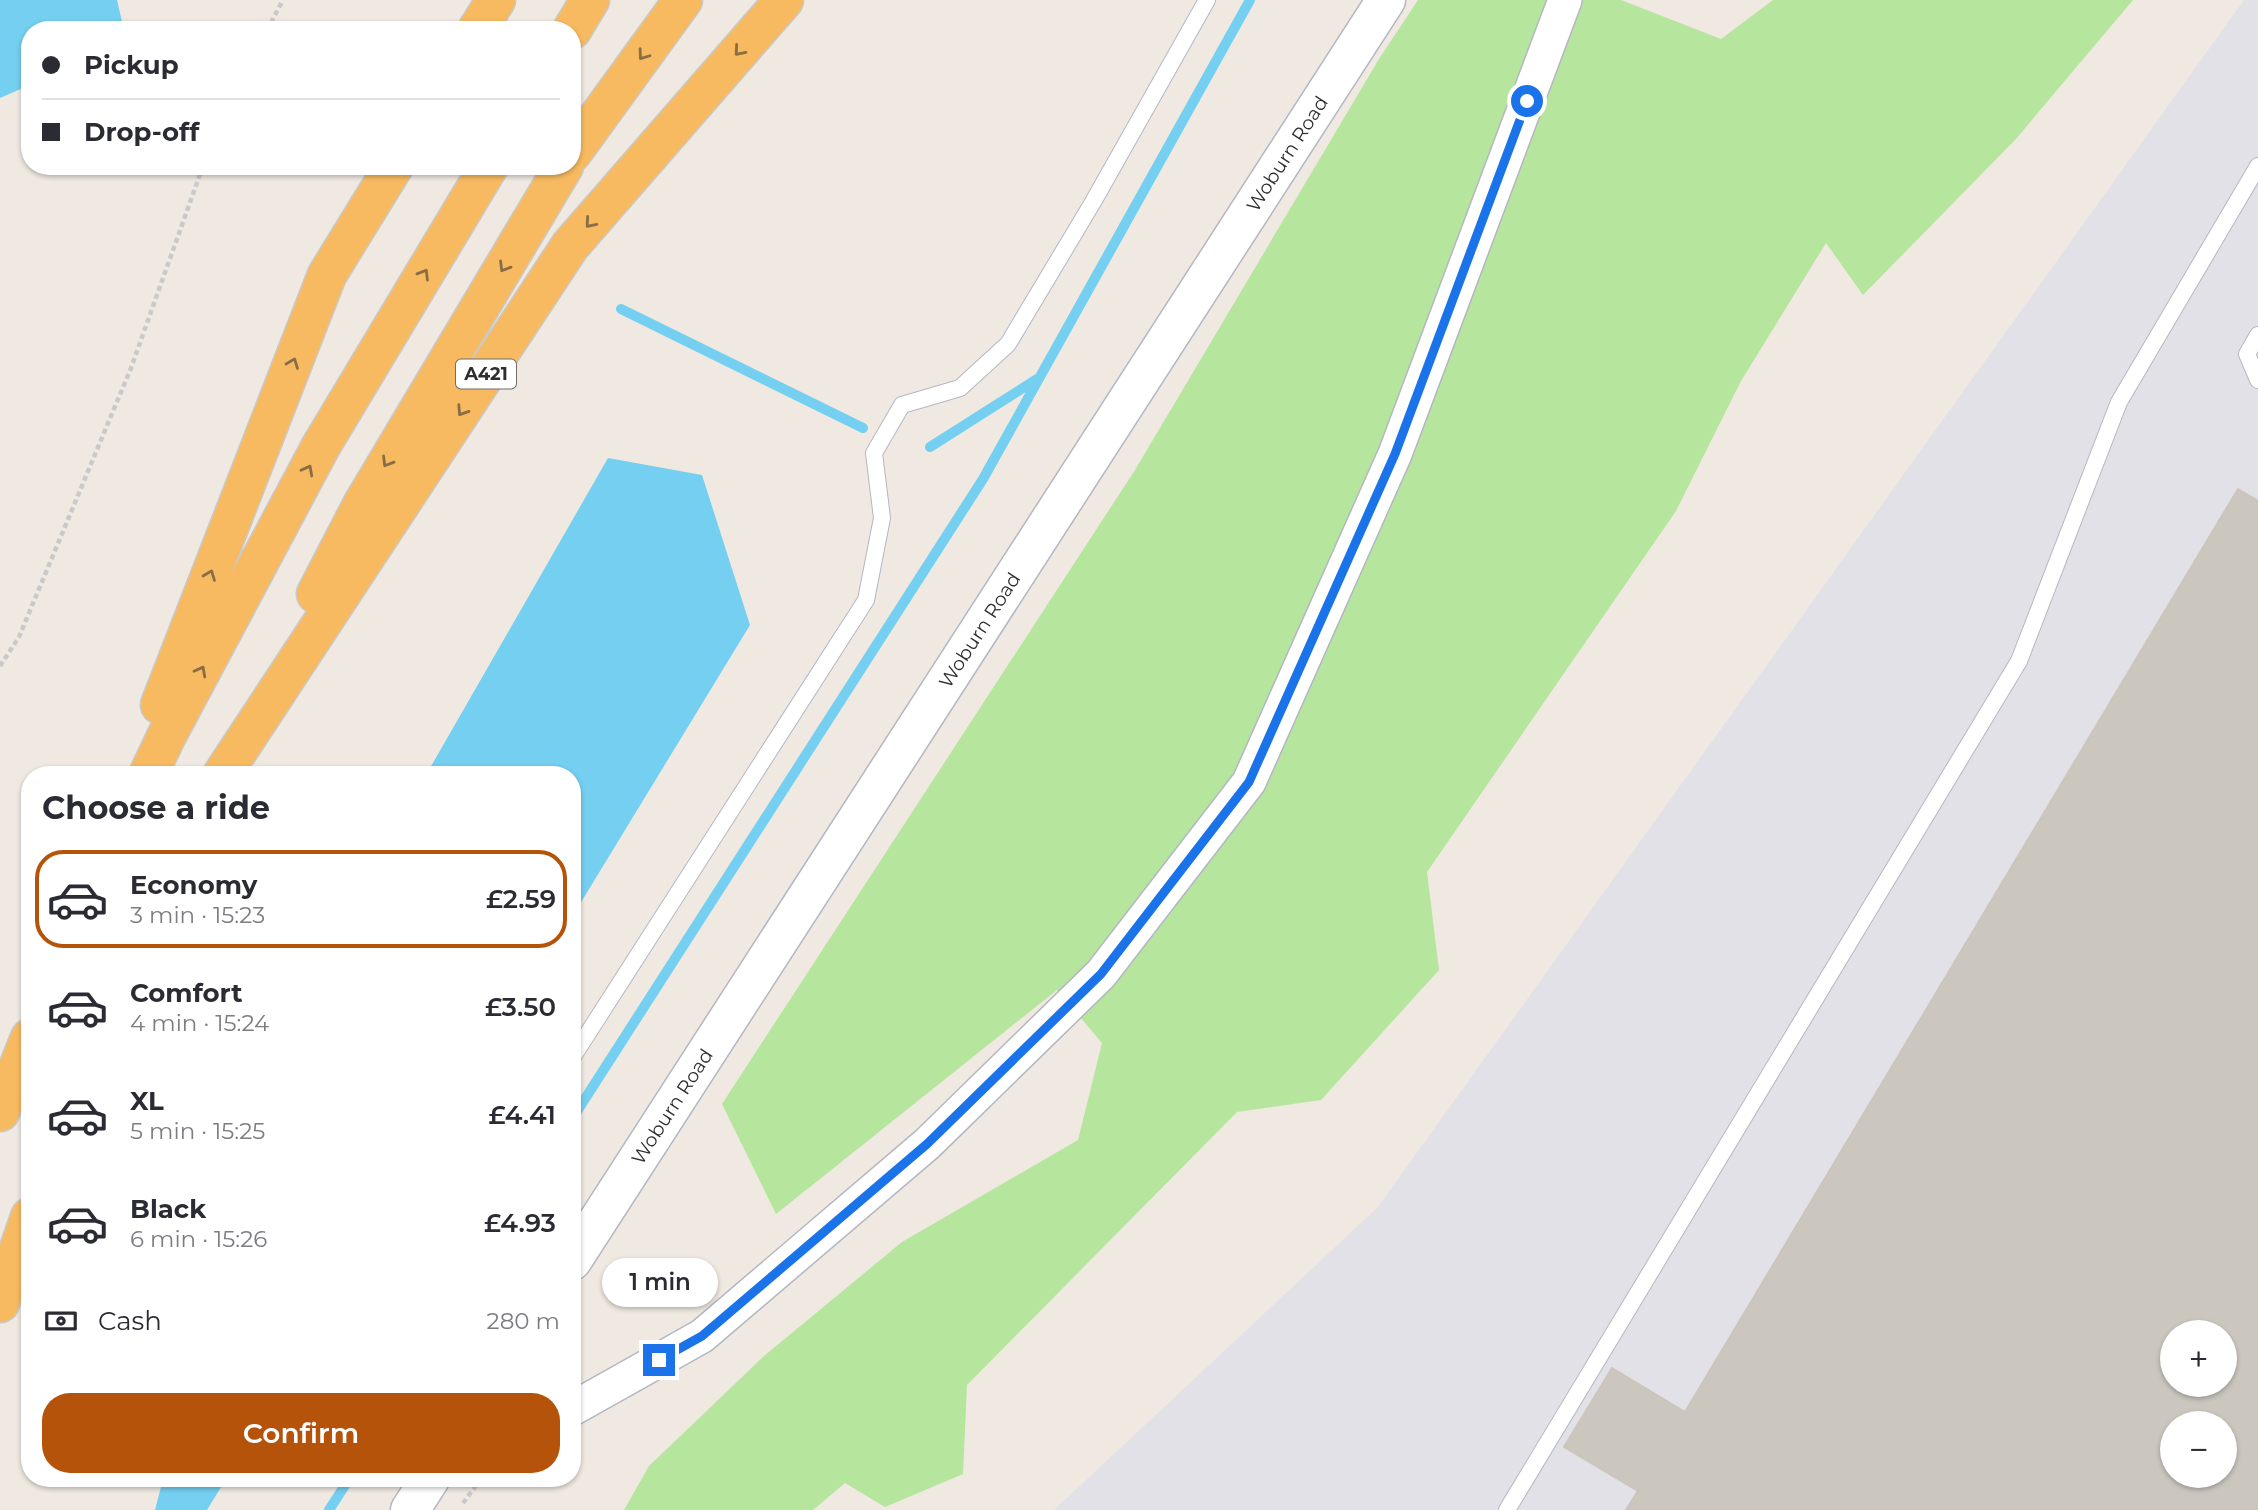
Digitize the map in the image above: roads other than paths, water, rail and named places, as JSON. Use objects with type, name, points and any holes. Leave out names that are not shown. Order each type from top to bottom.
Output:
[{"type":"highway","points":[[483,21],[496,0]]},
{"type":"highway","points":[[577,21],[590,0]]},
{"type":"highway","points":[[581,141],[683,0]]},
{"type":"highway","name":"A421","points":[[228,766],[570,246],[784,0]]},
{"type":"highway","points":[[136,766],[327,275],[388,175]]},
{"type":"highway","points":[[152,766],[321,446],[484,175]]},
{"type":"highway","name":"A421","points":[[227,766],[362,505],[559,175]]},
{"type":"highway","points":[[0,1112],[21,1060]]},
{"type":"highway","points":[[0,1303],[21,1243]]},
{"type":"street","name":"Woburn Road","points":[[581,1247],[1386,0]]},
{"type":"street","points":[[581,1404],[702,1336],[927,1144],[1101,974],[1249,782],[1395,454],[1565,0]]},
{"type":"lane","points":[[581,1044],[866,600],[882,518],[874,453],[902,405],[960,388],[1007,344],[1093,202],[1208,0]]},
{"type":"lane","points":[[1507,1510],[2019,661],[2119,402],[2258,166]]},
{"type":"lane","points":[[2258,335],[2247,354],[2258,380]]},
{"type":"water","points":[[0,0],[117,0],[122,21],[21,21],[21,89],[0,98]]},
{"type":"water","points":[[608,458],[702,475],[750,625],[581,902],[581,766],[431,766]]},
{"type":"water","points":[[161,1487],[221,1487],[207,1510],[155,1510]]},
{"type":"waterway","points":[[581,1105],[983,479],[1250,0]]},
{"type":"waterway","points":[[621,309],[863,428]]},
{"type":"waterway","points":[[930,447],[1037,379]]},
{"type":"waterway","points":[[329,1510],[344,1487]]}]
